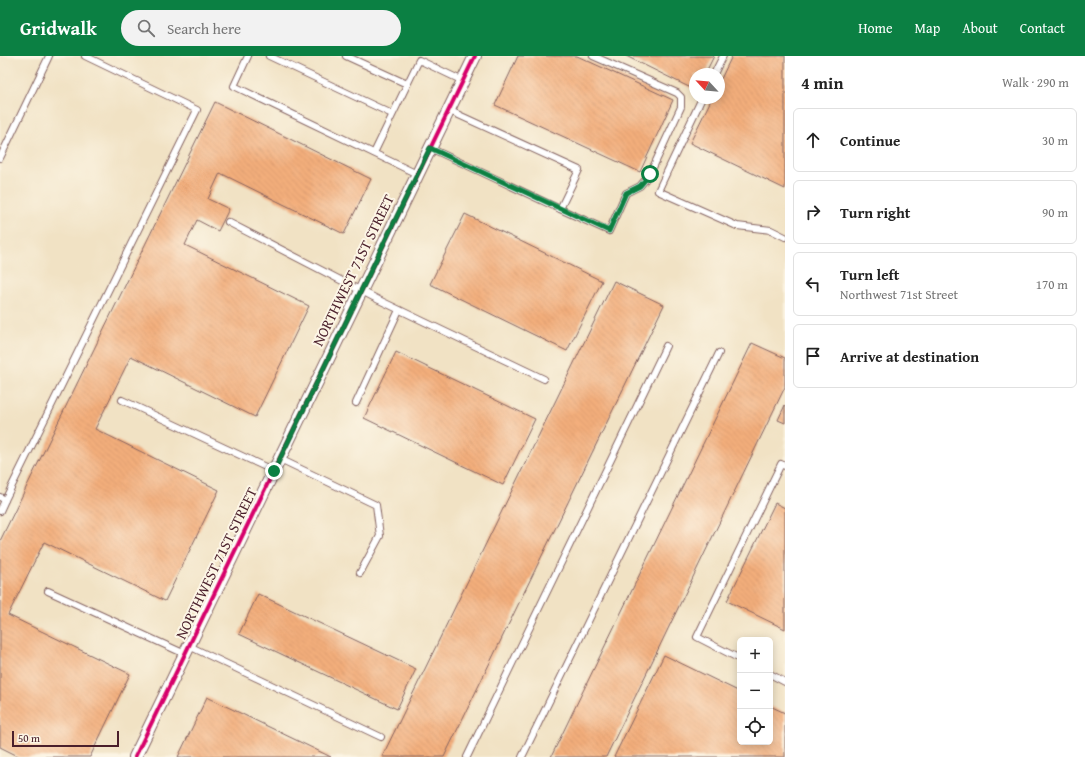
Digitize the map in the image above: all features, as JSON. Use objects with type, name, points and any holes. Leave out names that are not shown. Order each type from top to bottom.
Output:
[{"type":"street","name":"NORTHWEST 71ST STREET","points":[[135,757],[475,56]]},
{"type":"lane","points":[[0,158],[49,56]]},
{"type":"lane","points":[[0,511],[3,498],[198,110],[85,56]]},
{"type":"lane","points":[[248,56],[234,86],[417,174]]},
{"type":"lane","points":[[270,56],[392,114]]},
{"type":"lane","points":[[346,56],[407,84]]},
{"type":"lane","points":[[430,148],[609,231],[626,193],[640,186],[650,174],[681,107],[681,97],[677,93],[593,56]]},
{"type":"lane","points":[[717,68],[723,56]]},
{"type":"lane","points":[[374,154],[419,60],[463,81]]},
{"type":"lane","points":[[699,104],[658,191],[737,226],[771,230],[785,237]]},
{"type":"lane","points":[[448,110],[579,170],[560,209]]},
{"type":"lane","points":[[228,222],[399,310],[544,379]]},
{"type":"lane","points":[[356,403],[399,310]]},
{"type":"lane","points":[[467,757],[666,346]]},
{"type":"lane","points":[[522,757],[719,353]]},
{"type":"lane","points":[[122,400],[274,471]]},
{"type":"lane","points":[[280,459],[376,505],[380,536],[360,573]]},
{"type":"lane","points":[[737,657],[698,637],[781,464],[785,466]]},
{"type":"lane","points":[[48,591],[187,650],[381,737]]},
{"type":"lane","points":[[773,676],[785,682]]},
{"type":"building","points":[[518,56],[577,56],[673,100],[640,172],[495,105]]},
{"type":"building","points":[[626,56],[714,56],[708,68],[689,68],[689,87]]},
{"type":"building","points":[[732,56],[785,56],[785,189],[690,143],[709,104],[725,104],[725,71]]},
{"type":"building","points":[[215,102],[371,179],[344,234],[220,173],[208,199],[229,209],[218,231],[197,220],[185,245],[309,306],[255,417],[131,356],[95,429],[219,490],[165,601],[44,542],[8,615],[130,674],[90,757],[20,757],[0,747],[0,541]]},
{"type":"building","points":[[465,214],[602,281],[567,351],[430,284]]},
{"type":"building","points":[[614,281],[664,305],[444,757],[382,757]]},
{"type":"building","points":[[752,343],[785,358],[785,387],[606,757],[551,757]]},
{"type":"building","points":[[396,352],[535,419],[503,485],[364,418]]},
{"type":"building","points":[[785,405],[785,423],[778,420]]},
{"type":"building","points":[[775,503],[785,508],[785,629],[727,601]]},
{"type":"building","points":[[258,594],[416,669],[397,709],[239,634]]},
{"type":"building","points":[[664,655],[737,691],[737,745],[773,745],[773,707],[785,713],[785,757],[614,757]]},
{"type":"building","points":[[207,697],[331,757],[178,757]]},
{"type":"cycle path","points":[[135,757],[475,56]]},
{"type":"route","points":[[274,471],[430,148],[609,231],[626,193],[640,186],[646,181],[650,174]]}]
